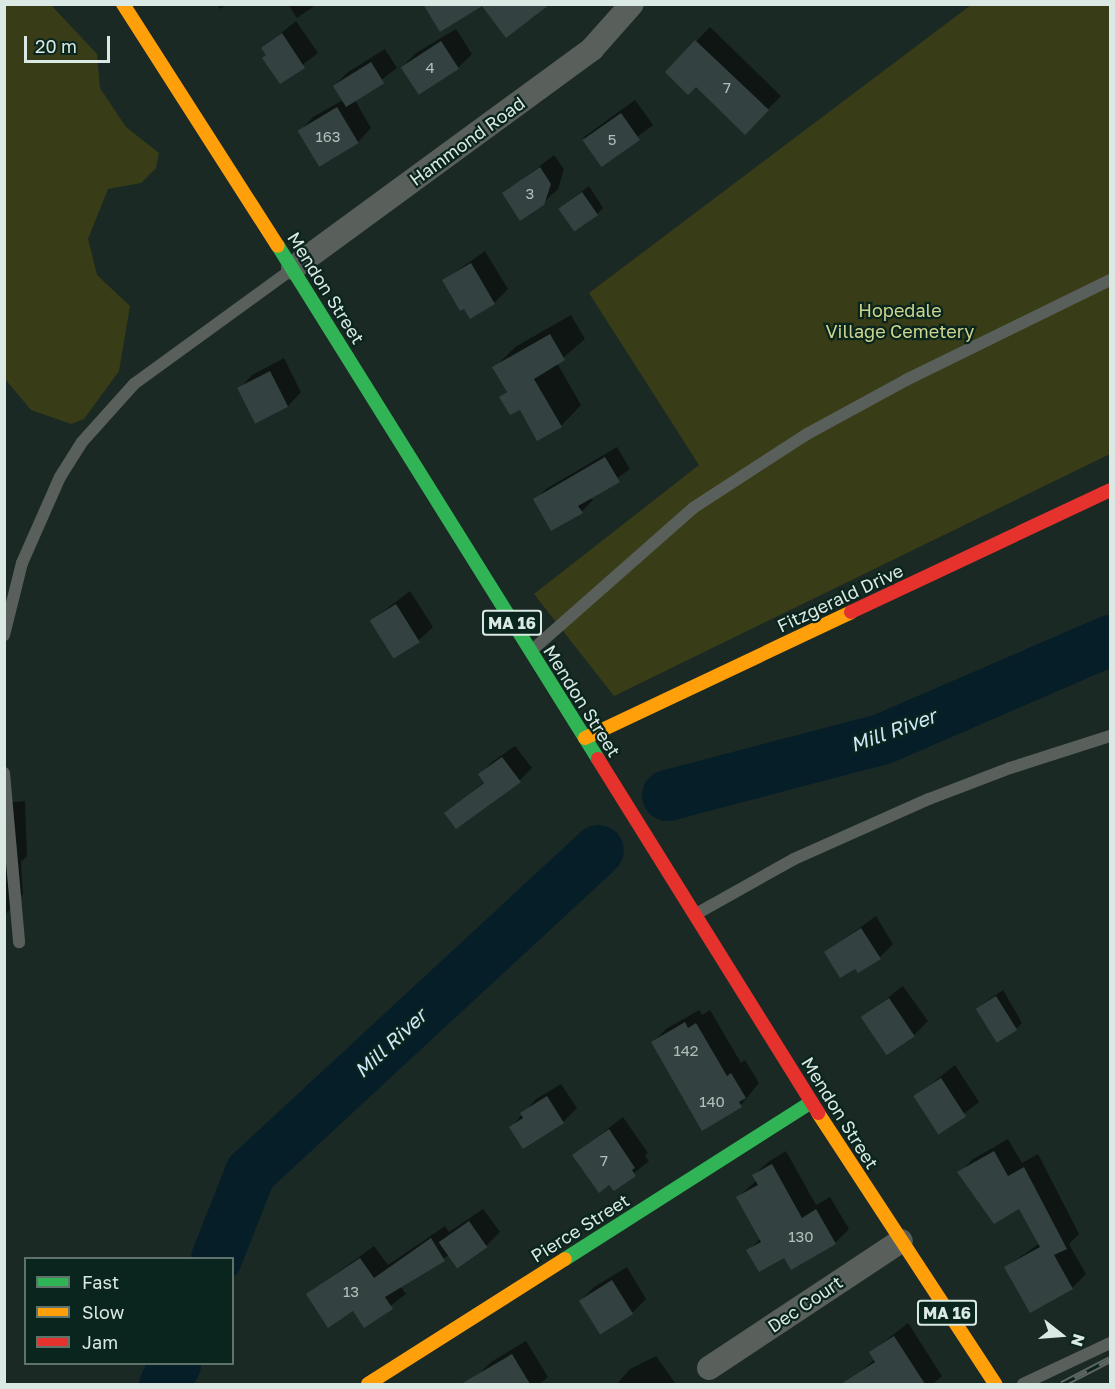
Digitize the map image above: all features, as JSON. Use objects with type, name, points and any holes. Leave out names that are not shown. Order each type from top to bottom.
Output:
[{"type":"main road","name":"Mendon Street","points":[[123,4],[293,268],[812,1102],[995,1384]]},
{"type":"main road","name":"Fitzgerald Drive","points":[[585,738],[1110,490]]},
{"type":"main road","name":"Pierce Street","points":[[368,1384],[812,1102]]},
{"type":"street","name":"Hammond Road","points":[[293,268],[592,49],[633,4]]},
{"type":"street","name":"Dec Court","points":[[709,1368],[901,1241]]},
{"type":"lane","points":[[4,635],[22,563],[60,477],[82,442],[134,384],[293,268]]},
{"type":"lane","points":[[530,651],[693,508],[807,434],[916,375],[1110,280]]},
{"type":"lane","points":[[695,915],[794,859],[929,799],[1010,768],[1110,736]]},
{"type":"lane","points":[[4,773],[19,942]]},
{"type":"lane","points":[[1023,1384],[1110,1344]]},
{"type":"green space","points":[[4,5],[51,5],[97,54],[100,88],[126,127],[159,153],[156,168],[141,183],[108,189],[88,239],[97,275],[130,306],[119,371],[84,419],[71,424],[31,410],[5,379]]},
{"type":"green space","name":"Hopedale Village Cemetery","points":[[971,5],[1110,5],[1110,454],[614,696],[534,594],[699,465],[589,293]]},
{"type":"building","points":[[423,4],[550,4],[506,38],[482,6],[440,32]]},
{"type":"building","points":[[282,33],[305,68],[280,84],[262,58],[266,55],[261,48]]},
{"type":"building","points":[[695,40],[769,110],[745,135],[696,87],[688,95],[665,72]]},
{"type":"building","points":[[441,41],[459,69],[419,95],[401,67]]},
{"type":"building","points":[[371,62],[384,83],[346,107],[333,86]]},
{"type":"building","points":[[337,107],[359,143],[319,167],[298,131]]},
{"type":"building","points":[[621,113],[640,140],[601,167],[582,140]]},
{"type":"building","points":[[540,167],[551,184],[544,205],[520,221],[502,193]]},
{"type":"building","points":[[582,192],[598,215],[574,232],[558,209]]},
{"type":"building","points":[[471,263],[495,304],[470,319],[464,309],[460,311],[442,280]]},
{"type":"building","points":[[550,334],[565,360],[534,379],[562,427],[537,441],[520,410],[510,415],[499,397],[507,392],[492,367]]},
{"type":"building","points":[[270,371],[288,407],[255,423],[237,388]]},
{"type":"building","points":[[605,457],[620,482],[578,506],[583,513],[551,531],[533,499]]},
{"type":"building","points":[[396,604],[420,642],[394,659],[370,620]]},
{"type":"building","points":[[502,757],[521,782],[456,829],[444,813],[484,783],[478,774]]},
{"type":"building","points":[[861,928],[881,959],[858,973],[855,969],[840,978],[824,952]]},
{"type":"building","points":[[996,996],[1017,1030],[997,1043],[976,1009]]},
{"type":"building","points":[[889,998],[915,1036],[887,1055],[861,1017]]},
{"type":"building","points":[[685,1022],[688,1028],[696,1023],[727,1076],[731,1073],[746,1098],[739,1102],[742,1107],[702,1131],[651,1042]]},
{"type":"building","points":[[941,1078],[966,1117],[938,1135],[913,1096]]},
{"type":"building","points":[[547,1096],[564,1123],[523,1149],[509,1127],[523,1118],[520,1113]]},
{"type":"building","points":[[609,1129],[635,1168],[632,1170],[636,1176],[614,1191],[609,1185],[599,1193],[572,1155]]},
{"type":"building","points":[[994,1151],[1008,1176],[1024,1167],[1067,1249],[1054,1255],[1073,1289],[1030,1313],[1004,1267],[1040,1247],[1019,1209],[994,1224],[957,1172]]},
{"type":"building","points":[[772,1164],[802,1218],[816,1209],[836,1244],[791,1270],[784,1258],[759,1272],[746,1250],[761,1242],[736,1197],[758,1185],[752,1175]]},
{"type":"building","points":[[469,1221],[487,1247],[457,1268],[439,1242]]},
{"type":"building","points":[[431,1238],[445,1261],[385,1297],[393,1309],[364,1328],[353,1311],[328,1328],[306,1294],[360,1258],[374,1278]]},
{"type":"building","points":[[612,1280],[633,1314],[600,1335],[579,1301]]},
{"type":"building","points":[[894,1336],[925,1384],[841,1384],[875,1362],[869,1352]]},
{"type":"building","points":[[512,1354],[530,1384],[461,1384]]},
{"type":"waterway","name":"Mill River","points":[[667,795],[881,739],[1110,640]]},
{"type":"waterway","name":"Mill River","points":[[216,1257],[250,1172],[598,850]]},
{"type":"waterway","name":"Mill River","points":[[164,1384],[174,1365]]},
{"type":"railway","points":[[1062,1384],[1110,1359]]},
{"type":"traffic: fast","points":[[278,246],[598,759]]},
{"type":"traffic: fast","points":[[565,1259],[811,1102]]},
{"type":"traffic: slow","points":[[123,4],[278,246]]},
{"type":"traffic: slow","points":[[585,738],[851,612]]},
{"type":"traffic: slow","points":[[818,1113],[995,1384]]},
{"type":"traffic: slow","points":[[368,1384],[565,1259]]},
{"type":"traffic: jam","points":[[851,612],[1110,490]]},
{"type":"traffic: jam","points":[[598,759],[818,1113]]}]
